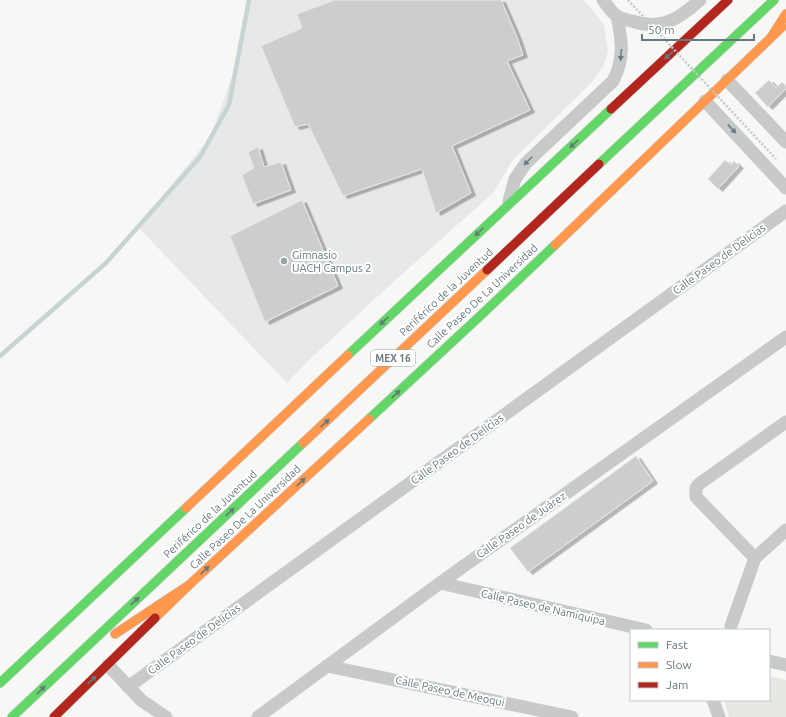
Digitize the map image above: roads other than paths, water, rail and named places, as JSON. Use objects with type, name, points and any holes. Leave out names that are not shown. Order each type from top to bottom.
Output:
[{"type":"main road","name":"Periférico de la Juventud","points":[[0,683],[728,0]]},
{"type":"main road","name":"Periférico de la Juventud","points":[[12,717],[774,0]]},
{"type":"main road","points":[[772,36],[786,14]]},
{"type":"main road","name":"Calle Paseo De La Universidad","points":[[54,717],[189,585],[479,317],[786,23]]},
{"type":"main road","points":[[64,668],[189,585]]},
{"type":"street","points":[[603,0],[618,16],[640,24],[654,24],[674,20],[687,12],[700,0]]},
{"type":"street","points":[[508,205],[516,178],[526,163],[613,81],[618,71],[621,55],[621,36],[618,16]]},
{"type":"street","points":[[727,80],[786,142]]},
{"type":"street","points":[[705,101],[786,187]]},
{"type":"street","name":"Calle Paseo de Delicias","points":[[128,687],[786,211]]},
{"type":"street","name":"Calle Paseo de Juárez","points":[[258,717],[440,583],[786,337]]},
{"type":"street","points":[[755,558],[696,497],[696,488],[699,484],[786,422]]},
{"type":"street","points":[[731,626],[755,558],[786,530]]},
{"type":"street","name":"Calle Paseo de Namiquipa","points":[[440,583],[642,629]]},
{"type":"street","points":[[770,661],[786,665]]},
{"type":"street","points":[[108,664],[141,700],[166,717]]},
{"type":"street","name":"Calle Paseo de Meoqui","points":[[327,666],[572,717]]},
{"type":"street","points":[[713,701],[719,717]]},
{"type":"waterway","points":[[0,356],[106,263],[200,157],[229,105],[249,0]]},
{"type":"place","name":"Gimnasio UACH Campus 2","points":[[284,261]]}]
